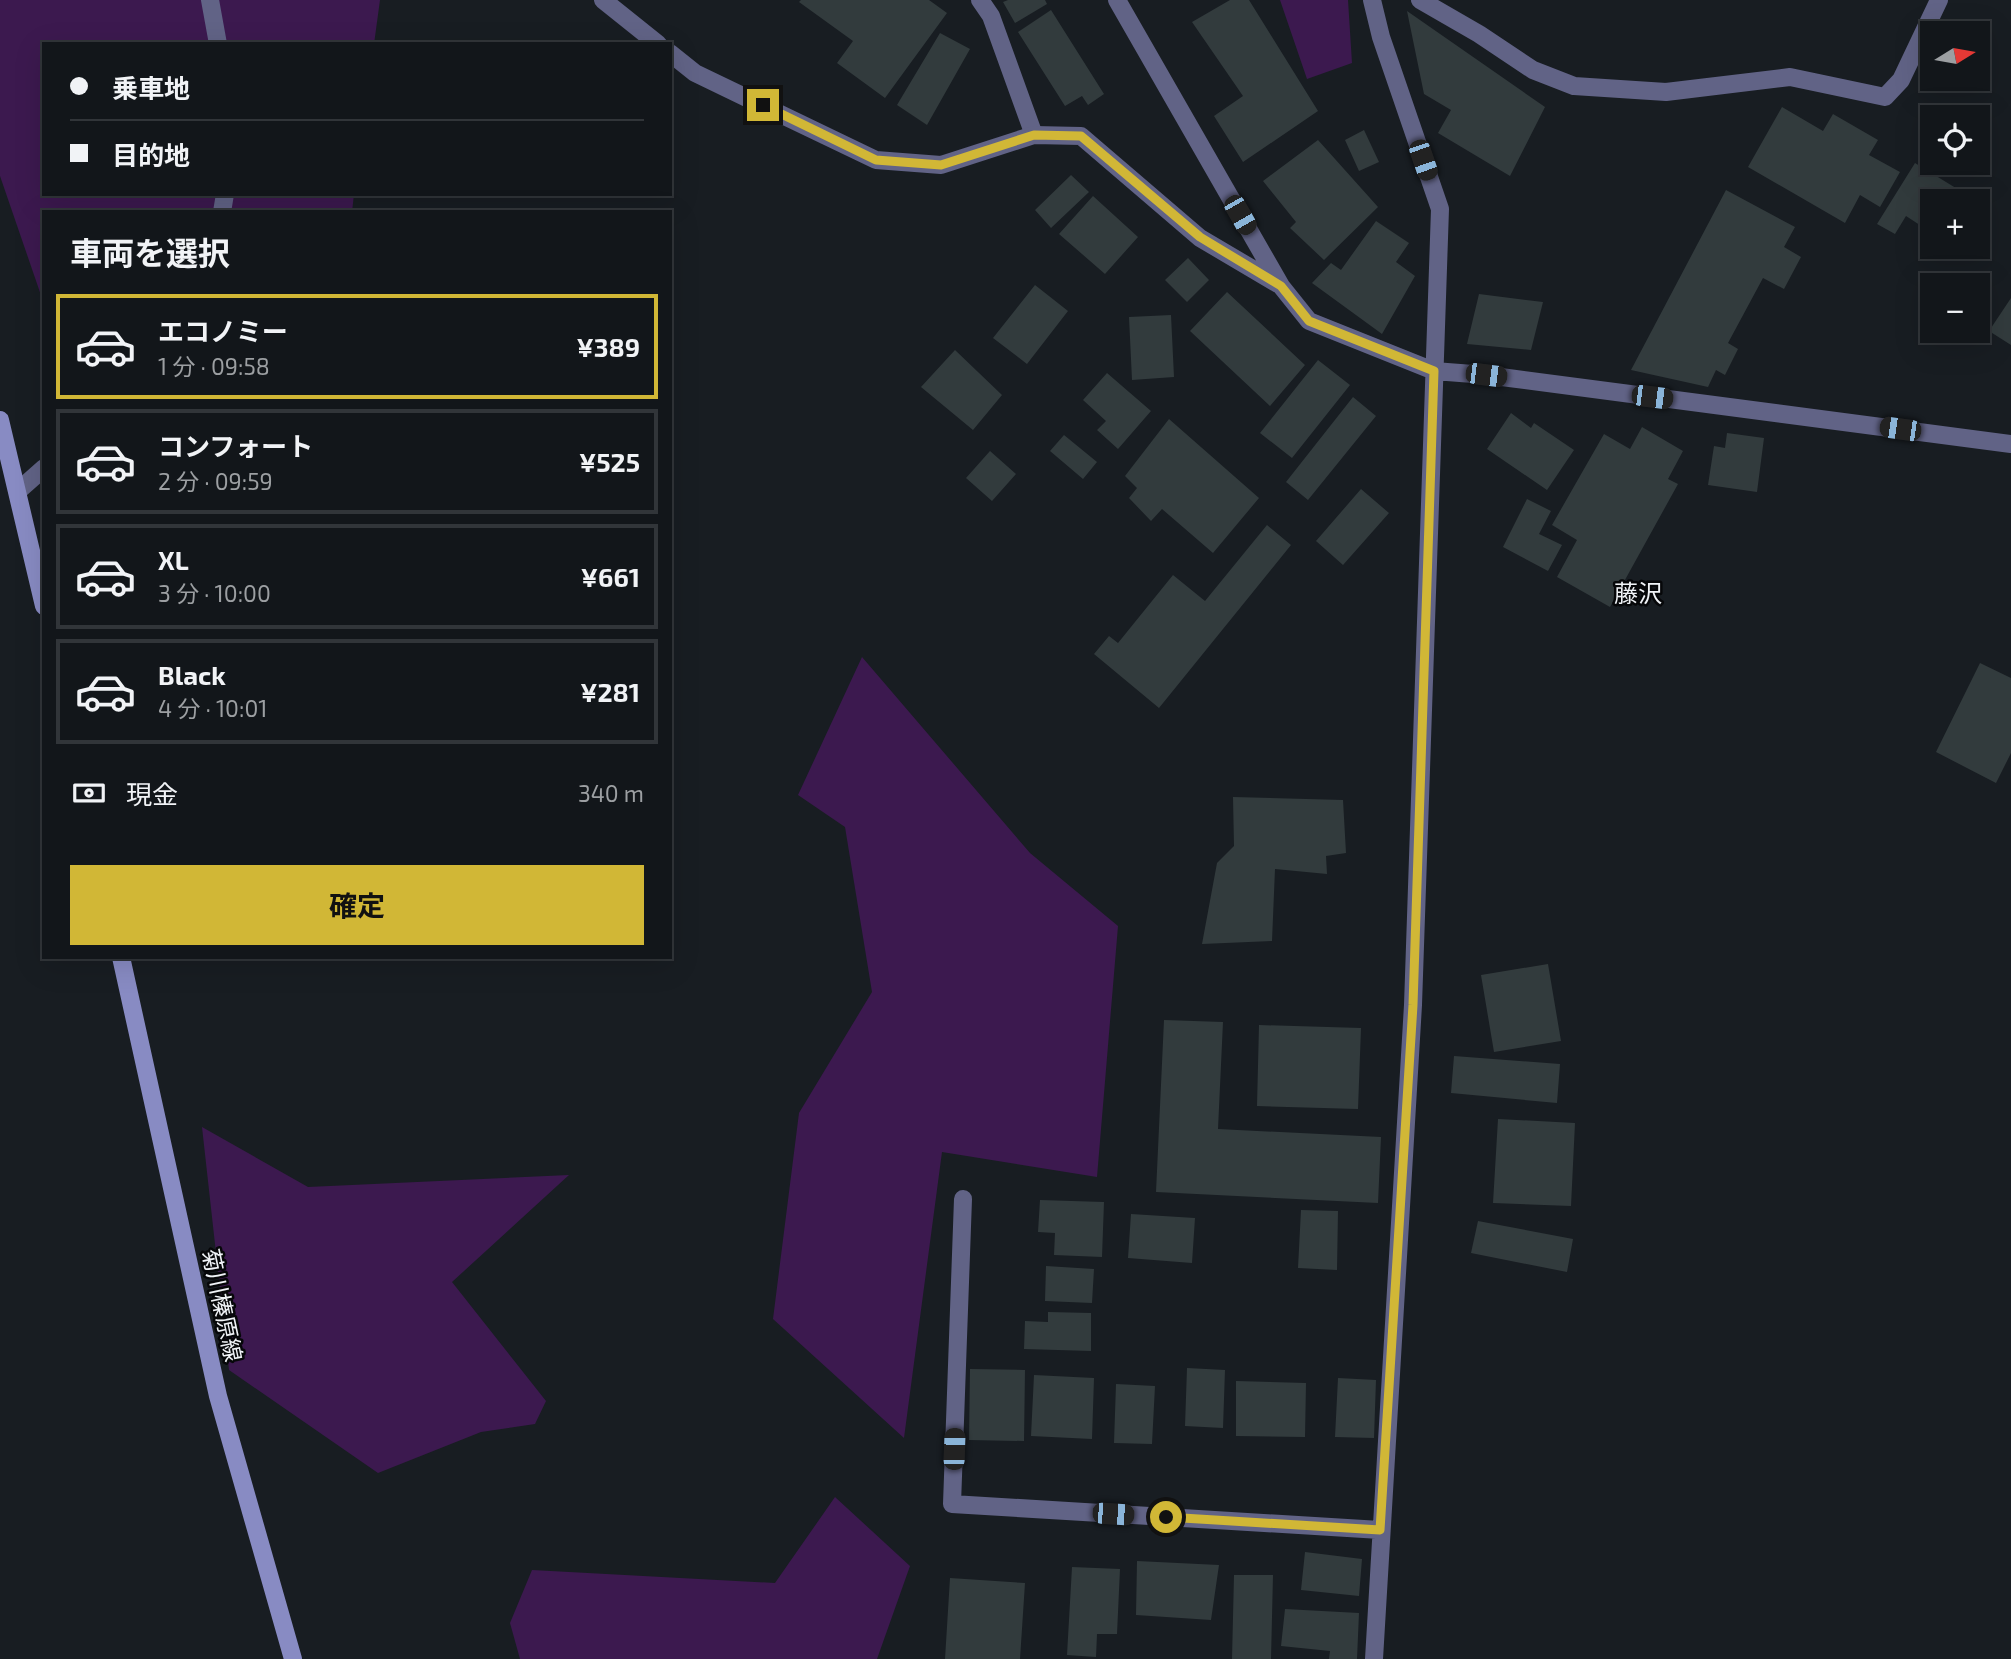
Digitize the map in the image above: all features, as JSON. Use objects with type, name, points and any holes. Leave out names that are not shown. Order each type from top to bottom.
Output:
[{"type":"main road","points":[[0,421],[42,598]]},
{"type":"main road","name":"菊川榛原線","points":[[121,959],[218,1396],[293,1659]]},
{"type":"street","points":[[210,0],[218,42]]},
{"type":"street","points":[[603,0],[656,42]]},
{"type":"street","points":[[980,0],[991,16],[1034,135]]},
{"type":"street","points":[[1117,0],[1281,286],[1309,321],[1434,371],[1486,375],[2011,443]]},
{"type":"street","points":[[1372,0],[1381,37],[1440,209],[1413,1005],[1374,1659]]},
{"type":"street","points":[[1420,0],[1479,34],[1533,70],[1574,86],[1666,92],[1790,77],[1885,97],[1901,80],[1939,0]]},
{"type":"street","points":[[672,55],[695,73],[876,160],[941,165],[1034,135],[1081,136],[1200,237],[1281,286]]},
{"type":"street","points":[[18,491],[42,470]]},
{"type":"street","points":[[963,1199],[952,1504],[1380,1530]]},
{"type":"shaded area","points":[[0,0],[380,0],[374,42],[42,42],[42,196],[354,196],[352,210],[42,210],[42,298],[0,176]]},
{"type":"shaded area","points":[[1280,0],[1348,0],[1352,63],[1307,79]]},
{"type":"shaded area","points":[[862,657],[1030,853],[1118,926],[1097,1177],[942,1152],[904,1438],[773,1319],[799,1113],[872,992],[845,827],[798,795]]},
{"type":"shaded area","points":[[202,1127],[308,1187],[569,1175],[452,1282],[546,1401],[535,1424],[481,1432],[378,1473],[229,1370]]},
{"type":"shaded area","points":[[835,1497],[910,1566],[877,1659],[520,1659],[510,1623],[532,1570],[775,1583]]},
{"type":"building","points":[[929,0],[947,13],[885,98],[837,63],[853,41],[799,2]]},
{"type":"building","points":[[1045,0],[1047,4],[1015,23],[1003,2]]},
{"type":"building","points":[[1230,0],[1249,0],[1318,111],[1243,162],[1214,116],[1243,96],[1192,22]]},
{"type":"building","points":[[1051,10],[1104,94],[1088,105],[1082,96],[1065,106],[1018,32]]},
{"type":"building","points":[[1407,11],[1545,107],[1510,176],[1438,133],[1451,110],[1424,94]]},
{"type":"building","points":[[940,33],[970,49],[927,125],[897,105]]},
{"type":"building","points":[[1782,107],[1823,131],[1833,114],[1878,140],[1869,155],[1900,172],[1880,207],[1860,195],[1845,223],[1748,167]]},
{"type":"building","points":[[1364,130],[1379,162],[1359,171],[1345,140]]},
{"type":"building","points":[[1318,140],[1378,207],[1324,260],[1290,228],[1296,222],[1263,181]]},
{"type":"building","points":[[1915,163],[1920,166],[1920,175],[1935,175],[1957,189],[1920,189],[1920,225],[1906,216],[1895,234],[1877,224]]},
{"type":"building","points":[[1071,175],[1089,192],[1051,228],[1035,210]]},
{"type":"building","points":[[1726,190],[1795,227],[1784,247],[1801,257],[1784,289],[1763,278],[1728,343],[1738,349],[1725,375],[1716,370],[1708,387],[1631,370]]},
{"type":"building","points":[[1093,196],[1138,237],[1105,274],[1059,234]]},
{"type":"building","points":[[1376,221],[1409,243],[1396,262],[1415,276],[1382,334],[1312,283],[1331,263],[1341,270]]},
{"type":"building","points":[[1188,258],[1209,280],[1187,302],[1165,280]]},
{"type":"building","points":[[1035,285],[1068,311],[1027,364],[993,338]]},
{"type":"building","points":[[1227,292],[1305,365],[1270,406],[1190,331]]},
{"type":"building","points":[[1479,294],[1543,302],[1531,350],[1467,344]]},
{"type":"building","points":[[2011,298],[2011,345],[1990,330]]},
{"type":"building","points":[[1171,315],[1174,377],[1132,380],[1129,317]]},
{"type":"building","points":[[955,350],[1002,395],[973,430],[921,387]]},
{"type":"building","points":[[1318,360],[1350,385],[1292,458],[1260,433]]},
{"type":"building","points":[[1107,373],[1151,411],[1118,449],[1097,430],[1106,421],[1083,400]]},
{"type":"building","points":[[1353,397],[1376,416],[1308,500],[1286,482]]},
{"type":"building","points":[[1511,413],[1531,428],[1534,423],[1574,450],[1547,490],[1487,449]]},
{"type":"building","points":[[1169,419],[1259,498],[1213,553],[1162,509],[1151,521],[1129,498],[1137,488],[1125,476]]},
{"type":"building","points":[[1642,427],[1683,451],[1668,479],[1678,484],[1610,607],[1557,577],[1577,540],[1552,525],[1604,434],[1630,449]]},
{"type":"building","points":[[1727,433],[1764,438],[1757,492],[1708,485],[1714,446],[1725,448]]},
{"type":"building","points":[[1064,435],[1097,462],[1083,479],[1050,451]]},
{"type":"building","points":[[990,451],[1016,474],[992,501],[966,478]]},
{"type":"building","points":[[1361,489],[1389,513],[1343,565],[1316,541]]},
{"type":"building","points":[[1527,499],[1551,511],[1539,534],[1562,545],[1548,571],[1503,547]]},
{"type":"building","points":[[1267,525],[1291,545],[1159,708],[1094,654],[1109,636],[1118,643],[1173,575],[1205,601]]},
{"type":"building","points":[[1980,663],[2011,678],[2011,753],[1996,783],[1936,752]]},
{"type":"building","points":[[1233,797],[1343,800],[1346,853],[1326,856],[1327,874],[1275,869],[1272,941],[1202,944],[1217,863],[1234,846]]},
{"type":"building","points":[[1548,964],[1561,1041],[1494,1052],[1481,975]]},
{"type":"building","points":[[1164,1020],[1223,1022],[1218,1129],[1381,1137],[1378,1203],[1156,1192]]},
{"type":"building","points":[[1259,1025],[1361,1028],[1358,1109],[1257,1106]]},
{"type":"building","points":[[1454,1056],[1560,1064],[1557,1103],[1451,1093]]},
{"type":"building","points":[[1498,1119],[1575,1123],[1571,1206],[1493,1203]]},
{"type":"building","points":[[1040,1200],[1104,1202],[1102,1257],[1054,1255],[1055,1233],[1038,1232]]},
{"type":"building","points":[[1301,1210],[1338,1211],[1337,1270],[1298,1268]]},
{"type":"building","points":[[1131,1214],[1195,1218],[1192,1263],[1128,1258]]},
{"type":"building","points":[[1478,1221],[1573,1239],[1567,1272],[1471,1253]]},
{"type":"building","points":[[1046,1266],[1094,1269],[1092,1303],[1045,1301]]},
{"type":"building","points":[[1048,1312],[1091,1313],[1091,1351],[1024,1349],[1025,1321],[1048,1322]]},
{"type":"building","points":[[1187,1368],[1225,1370],[1223,1428],[1185,1426]]},
{"type":"building","points":[[970,1369],[1025,1370],[1024,1441],[969,1440]]},
{"type":"building","points":[[1034,1375],[1094,1378],[1092,1439],[1031,1436]]},
{"type":"building","points":[[1338,1378],[1376,1380],[1374,1438],[1335,1437]]},
{"type":"building","points":[[1236,1381],[1306,1383],[1305,1437],[1236,1436]]},
{"type":"building","points":[[1116,1384],[1155,1386],[1152,1444],[1114,1443]]},
{"type":"building","points":[[1305,1552],[1362,1559],[1359,1596],[1301,1590]]},
{"type":"building","points":[[1137,1561],[1219,1565],[1211,1620],[1136,1615]]},
{"type":"building","points":[[1072,1567],[1120,1569],[1117,1634],[1097,1634],[1096,1657],[1067,1655]]},
{"type":"building","points":[[1234,1575],[1273,1575],[1271,1659],[1232,1659]]},
{"type":"building","points":[[950,1578],[1025,1583],[1020,1659],[945,1659]]},
{"type":"building","points":[[1285,1609],[1359,1613],[1357,1659],[1329,1659],[1330,1651],[1281,1646]]},
{"type":"district","name":"藤沢","points":[[1638,592]]},
{"type":"route","points":[[763,105],[876,160],[941,165],[1034,135],[1081,136],[1200,237],[1281,286],[1309,321],[1434,371],[1413,1005],[1380,1530],[1166,1517]]}]
